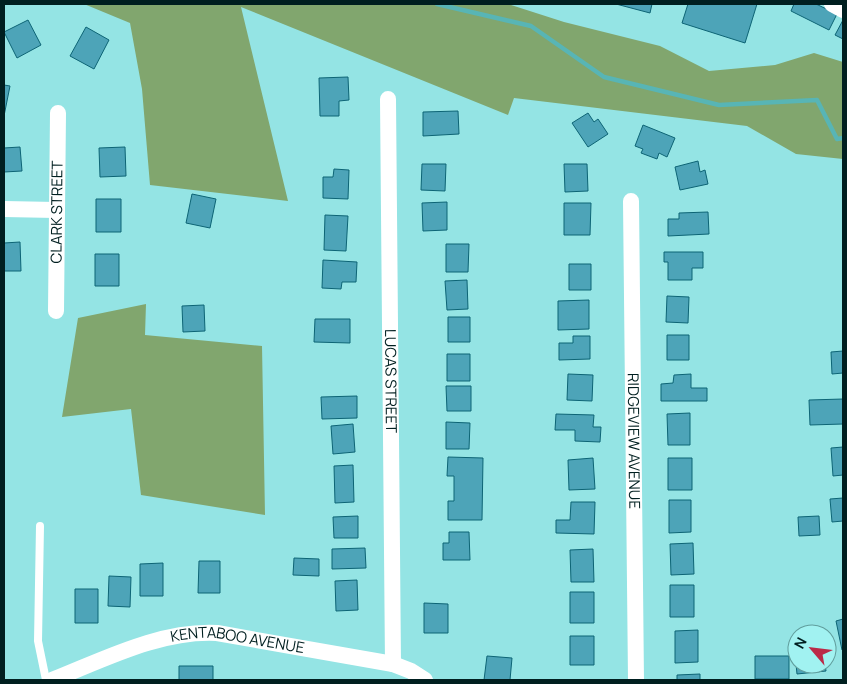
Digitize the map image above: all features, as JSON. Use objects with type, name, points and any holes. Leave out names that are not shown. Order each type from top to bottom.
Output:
[{"type":"street","points":[[832,4],[843,10]]},
{"type":"street","name":"LUCAS STREET","points":[[388,99],[393,664]]},
{"type":"street","name":"CLARK STREET","points":[[56,311],[58,113]]},
{"type":"street","name":"RIDGEVIEW AVENUE","points":[[631,201],[636,680]]},
{"type":"street","points":[[4,209],[56,210]]},
{"type":"street","name":"KENTABOO AVENUE","points":[[52,680],[145,644],[165,638],[201,632],[217,633],[393,664],[411,671],[425,680]]},
{"type":"lane","points":[[40,526],[38,641],[46,680]]},
{"type":"green space","points":[[84,4],[508,4],[564,22],[660,46],[709,71],[775,65],[814,53],[843,62],[843,159],[796,154],[747,126],[514,98],[508,115],[241,7],[288,201],[150,185],[142,89],[130,23]]},
{"type":"green space","points":[[146,304],[145,335],[262,346],[265,515],[141,495],[131,409],[62,417],[78,318]]},
{"type":"building","points":[[616,4],[652,4],[650,13]]},
{"type":"building","points":[[688,4],[757,4],[745,43],[682,23]]},
{"type":"building","points":[[794,4],[816,4],[837,14],[829,30],[791,11]]},
{"type":"building","points":[[28,20],[41,45],[17,58],[4,32]]},
{"type":"building","points":[[843,20],[843,39],[835,35]]},
{"type":"building","points":[[86,27],[109,40],[94,69],[70,56]]},
{"type":"building","points":[[348,77],[349,100],[339,101],[339,116],[320,116],[319,78]]},
{"type":"building","points":[[4,85],[10,86],[4,116]]},
{"type":"building","points":[[458,111],[459,134],[423,136],[423,112]]},
{"type":"building","points":[[588,113],[594,122],[598,119],[608,134],[588,147],[572,123]]},
{"type":"building","points":[[643,125],[675,138],[667,157],[659,153],[657,159],[641,153],[643,149],[635,146]]},
{"type":"building","points":[[20,147],[22,171],[4,172],[4,148]]},
{"type":"building","points":[[125,147],[126,176],[100,177],[99,148]]},
{"type":"building","points":[[698,161],[700,172],[705,170],[708,184],[680,190],[675,167]]},
{"type":"building","points":[[422,164],[446,164],[445,191],[421,190]]},
{"type":"building","points":[[564,164],[587,164],[588,191],[565,192]]},
{"type":"building","points":[[334,169],[349,170],[348,199],[323,198],[323,177],[333,177]]},
{"type":"building","points":[[192,194],[216,199],[210,228],[186,223]]},
{"type":"building","points":[[96,199],[121,199],[121,232],[96,232]]},
{"type":"building","points":[[447,202],[447,230],[423,231],[422,203]]},
{"type":"building","points":[[564,203],[591,203],[590,235],[564,235]]},
{"type":"building","points":[[708,212],[709,234],[668,236],[668,219],[679,219],[679,213]]},
{"type":"building","points":[[325,215],[348,216],[346,251],[324,250]]},
{"type":"building","points":[[20,242],[21,271],[4,271],[4,243]]},
{"type":"building","points":[[446,244],[469,244],[468,272],[446,272]]},
{"type":"building","points":[[664,252],[703,252],[703,268],[692,268],[692,280],[668,280],[668,262],[664,262]]},
{"type":"building","points":[[95,254],[119,254],[119,286],[95,286]]},
{"type":"building","points":[[323,260],[357,262],[356,282],[342,282],[341,289],[322,288]]},
{"type":"building","points":[[569,264],[591,264],[591,290],[569,290]]},
{"type":"building","points":[[467,280],[468,309],[447,310],[445,281]]},
{"type":"building","points":[[667,296],[689,297],[688,323],[666,322]]},
{"type":"building","points":[[589,300],[589,329],[558,330],[558,301]]},
{"type":"building","points":[[204,305],[205,331],[183,332],[182,306]]},
{"type":"building","points":[[448,317],[470,317],[470,342],[448,342]]},
{"type":"building","points":[[315,319],[350,319],[350,343],[314,342]]},
{"type":"building","points":[[667,335],[689,335],[689,360],[667,360]]},
{"type":"building","points":[[573,336],[590,336],[590,359],[559,360],[559,343],[573,343]]},
{"type":"building","points":[[843,351],[843,373],[832,374],[831,352]]},
{"type":"building","points":[[447,354],[470,354],[470,381],[447,381]]},
{"type":"building","points":[[568,374],[593,375],[592,401],[567,400]]},
{"type":"building","points":[[691,374],[691,388],[707,388],[707,401],[661,401],[661,384],[673,383],[674,375]]},
{"type":"building","points":[[446,386],[471,386],[471,411],[447,411]]},
{"type":"building","points":[[357,396],[357,418],[322,419],[321,397]]},
{"type":"building","points":[[843,399],[843,424],[810,425],[809,400]]},
{"type":"building","points":[[690,413],[690,445],[668,445],[667,414]]},
{"type":"building","points":[[556,414],[594,415],[593,427],[601,427],[600,442],[575,441],[575,430],[555,430]]},
{"type":"building","points":[[446,422],[470,423],[469,449],[446,449]]},
{"type":"building","points":[[353,424],[355,452],[333,454],[331,426]]},
{"type":"building","points":[[843,447],[843,475],[833,476],[831,448]]},
{"type":"building","points":[[448,457],[483,458],[482,520],[448,520],[448,501],[454,501],[454,476],[447,476]]},
{"type":"building","points":[[593,458],[595,489],[569,490],[568,460]]},
{"type":"building","points":[[668,458],[692,458],[692,490],[668,490]]},
{"type":"building","points":[[353,465],[354,502],[335,503],[334,466]]},
{"type":"building","points":[[843,498],[843,521],[832,522],[830,499]]},
{"type":"building","points":[[669,500],[691,500],[691,532],[669,533]]},
{"type":"building","points":[[571,502],[595,502],[594,534],[556,533],[556,520],[570,520]]},
{"type":"building","points":[[358,516],[358,538],[334,538],[333,517]]},
{"type":"building","points":[[819,516],[820,535],[799,536],[798,517]]},
{"type":"building","points":[[449,532],[469,532],[470,560],[443,560],[443,543],[449,543]]},
{"type":"building","points":[[693,543],[694,574],[671,575],[670,544]]},
{"type":"building","points":[[365,548],[366,568],[332,569],[332,549]]},
{"type":"building","points":[[593,549],[594,582],[571,582],[570,550]]},
{"type":"building","points":[[294,558],[319,559],[319,576],[293,575]]},
{"type":"building","points":[[199,561],[220,561],[220,593],[198,593]]},
{"type":"building","points":[[163,563],[163,596],[140,596],[140,564]]},
{"type":"building","points":[[109,576],[131,577],[130,607],[108,606]]},
{"type":"building","points":[[357,580],[358,610],[336,611],[335,581]]},
{"type":"building","points":[[670,585],[694,585],[694,617],[670,617]]},
{"type":"building","points":[[75,589],[98,589],[98,623],[75,623]]},
{"type":"building","points":[[570,592],[594,592],[594,623],[570,623]]},
{"type":"building","points":[[424,603],[448,604],[448,633],[424,633]]},
{"type":"building","points":[[843,619],[843,650],[842,650],[836,621]]},
{"type":"building","points":[[698,630],[698,662],[675,663],[675,631]]},
{"type":"building","points":[[570,636],[594,636],[594,665],[570,665]]},
{"type":"building","points":[[487,656],[512,658],[510,680],[484,680]]},
{"type":"building","points":[[755,656],[787,656],[787,674],[789,674],[789,679],[755,679]]},
{"type":"building","points":[[179,666],[213,666],[213,680],[179,680]]},
{"type":"building","points":[[700,674],[700,680],[677,680],[677,675]]},
{"type":"waterway","points":[[437,4],[531,26],[604,77],[719,105],[817,100],[837,139],[843,138]]}]
